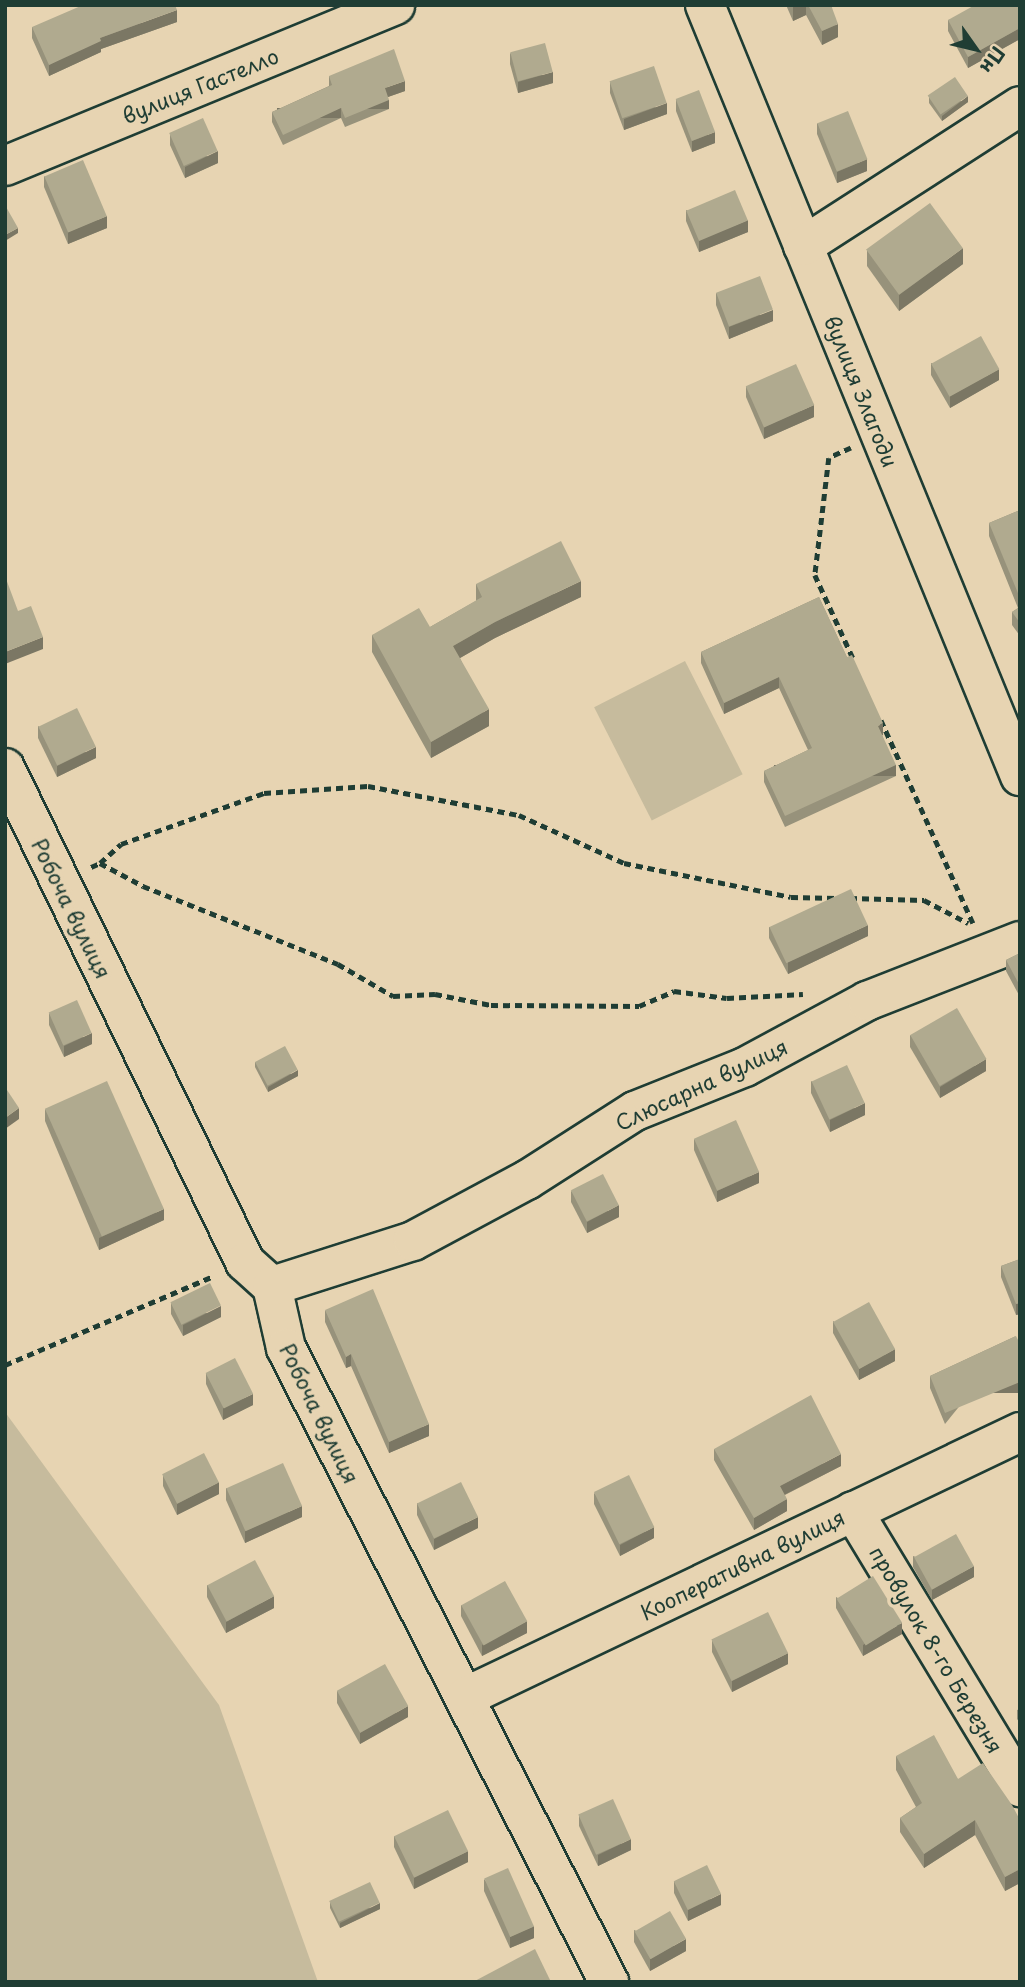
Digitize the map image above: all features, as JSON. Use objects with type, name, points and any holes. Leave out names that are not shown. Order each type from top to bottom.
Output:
[{"type":"street","name":"вулиця Гастелло","points":[[5,166],[395,5]]},
{"type":"street","name":"вулиця Злагоди","points":[[705,5],[1020,776]]},
{"type":"street","points":[[803,246],[1020,106]]},
{"type":"street","name":"Робоча вулиця","points":[[5,768],[259,1274],[286,1348],[609,1982]]},
{"type":"street","name":"Слюсарна вулиця","points":[[259,1274],[413,1241],[527,1180],[635,1111],[745,1067],[867,1001],[1020,941]]},
{"type":"street","name":"Кооперативна вулиця","points":[[465,1697],[1020,1432]]},
{"type":"street","name":"провулок 8-го Березня","points":[[853,1511],[1020,1787]]},
{"type":"path","points":[[855,663],[815,575],[829,458],[880,434]]},
{"type":"path","points":[[84,860],[92,868],[121,844],[264,793],[368,786],[519,815],[625,863],[791,897],[924,900],[975,926],[878,713]]},
{"type":"path","points":[[100,863],[143,886],[338,964],[393,996],[435,994],[491,1004],[639,1006],[674,991],[727,998],[805,994]]},
{"type":"path","points":[[5,1365],[259,1274]]},
{"type":"shaded area","points":[[685,661],[743,774],[652,820],[594,707]]},
{"type":"shaded area","points":[[5,1412],[219,1705],[318,1982],[5,1982]]},
{"type":"building","points":[[83,5],[175,5],[177,10],[100,38],[101,41],[49,65],[32,27]]},
{"type":"building","points":[[808,5],[831,5],[838,24],[822,31]]},
{"type":"building","points":[[975,5],[1020,5],[1020,28],[968,57],[948,20]]},
{"type":"building","points":[[545,43],[553,72],[518,81],[510,52]]},
{"type":"building","points":[[394,49],[405,81],[385,88],[389,100],[345,118],[341,108],[283,135],[272,112],[332,85],[329,76]]},
{"type":"building","points":[[654,66],[667,103],[622,118],[610,81]]},
{"type":"building","points":[[955,77],[968,96],[941,115],[928,95]]},
{"type":"building","points":[[699,90],[715,132],[692,141],[676,99]]},
{"type":"building","points":[[848,111],[867,159],[837,172],[817,123]]},
{"type":"building","points":[[203,118],[218,151],[184,166],[169,133]]},
{"type":"building","points":[[83,160],[107,216],[68,233],[44,176]]},
{"type":"building","points":[[735,190],[748,220],[699,241],[686,211]]},
{"type":"building","points":[[930,203],[963,248],[899,295],[866,249]]},
{"type":"building","points":[[5,205],[18,228],[5,235]]},
{"type":"building","points":[[760,276],[773,310],[729,326],[716,293]]},
{"type":"building","points":[[981,336],[999,369],[950,397],[931,364]]},
{"type":"building","points":[[796,364],[814,405],[764,427],[746,386]]},
{"type":"building","points":[[1020,510],[1020,598],[989,523]]},
{"type":"building","points":[[561,541],[581,581],[495,622],[453,646],[489,709],[431,742],[372,635],[419,608],[430,627],[482,597],[476,584]]},
{"type":"building","points":[[5,576],[18,611],[31,606],[43,637],[5,652]]},
{"type":"building","points":[[819,597],[847,657],[852,655],[883,723],[878,726],[896,765],[785,816],[764,771],[812,748],[779,677],[724,703],[701,652]]},
{"type":"building","points":[[1020,607],[1020,623],[1012,612]]},
{"type":"building","points":[[77,708],[96,747],[57,765],[38,727]]},
{"type":"building","points":[[851,889],[868,925],[786,963],[769,927]]},
{"type":"building","points":[[1020,953],[1020,986],[1006,960]]},
{"type":"building","points":[[77,1000],[92,1033],[63,1045],[49,1013]]},
{"type":"building","points":[[957,1008],[986,1059],[940,1086],[910,1035]]},
{"type":"building","points":[[285,1046],[298,1070],[268,1086],[255,1062]]},
{"type":"building","points":[[847,1065],[865,1103],[829,1120],[812,1081]]},
{"type":"building","points":[[107,1081],[164,1209],[102,1237],[45,1109]]},
{"type":"building","points":[[5,1087],[19,1108],[5,1118]]},
{"type":"building","points":[[736,1120],[759,1172],[717,1191],[694,1139]]},
{"type":"building","points":[[603,1174],[619,1205],[587,1222],[571,1190]]},
{"type":"building","points":[[1020,1259],[1020,1303],[1016,1304],[1001,1266]]},
{"type":"building","points":[[210,1283],[221,1305],[181,1325],[170,1302]]},
{"type":"building","points":[[373,1289],[429,1424],[389,1442],[351,1354],[346,1357],[325,1310]]},
{"type":"building","points":[[869,1302],[895,1349],[859,1369],[833,1322]]},
{"type":"building","points":[[1016,1336],[1020,1344],[1020,1382],[945,1413],[930,1376]]},
{"type":"building","points":[[235,1358],[253,1394],[224,1409],[206,1373]]},
{"type":"building","points":[[811,1395],[841,1454],[780,1486],[787,1499],[754,1518],[714,1449]]},
{"type":"building","points":[[204,1453],[219,1482],[177,1504],[162,1474]]},
{"type":"building","points":[[283,1463],[302,1506],[245,1531],[226,1488]]},
{"type":"building","points":[[629,1475],[654,1527],[619,1544],[594,1492]]},
{"type":"building","points":[[461,1482],[478,1517],[434,1539],[417,1503]]},
{"type":"building","points":[[956,1534],[974,1566],[932,1590],[914,1557]]},
{"type":"building","points":[[255,1560],[274,1596],[227,1622],[207,1585]]},
{"type":"building","points":[[873,1576],[902,1623],[866,1645],[837,1599]]},
{"type":"building","points":[[505,1581],[527,1621],[484,1645],[461,1605]]},
{"type":"building","points":[[768,1612],[788,1653],[732,1681],[711,1640]]},
{"type":"building","points":[[385,1664],[408,1706],[360,1733],[337,1691]]},
{"type":"building","points":[[934,1735],[958,1779],[983,1763],[1012,1805],[1020,1820],[1020,1869],[1005,1877],[975,1820],[924,1854],[900,1818],[922,1803],[896,1756]]},
{"type":"building","points":[[613,1799],[631,1839],[596,1855],[578,1814]]},
{"type":"building","points":[[448,1810],[468,1851],[414,1878],[394,1836]]},
{"type":"building","points":[[707,1865],[721,1894],[688,1910],[674,1881]]},
{"type":"building","points":[[508,1868],[534,1926],[510,1937],[484,1879]]},
{"type":"building","points":[[370,1882],[380,1903],[339,1922],[329,1901]]},
{"type":"building","points":[[670,1911],[686,1939],[650,1959],[634,1932]]},
{"type":"building","points":[[535,1949],[551,1982],[473,1982]]}]
